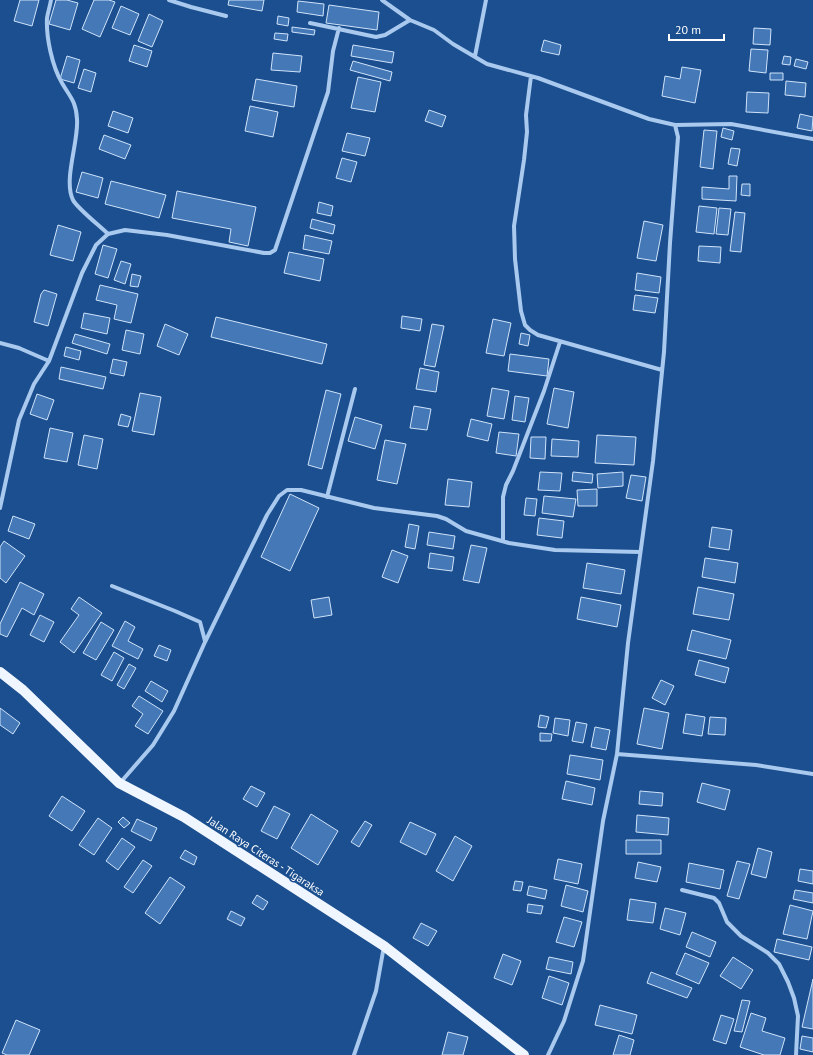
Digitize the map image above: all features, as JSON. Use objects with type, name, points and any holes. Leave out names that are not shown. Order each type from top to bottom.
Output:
[{"type":"main road","name":"Jalan Raya Citeras - Tigaraksa","points":[[0,672],[23,690],[119,783],[184,817],[384,946],[524,1055]]},
{"type":"street","points":[[52,0],[47,17],[49,47],[61,81],[70,94],[75,106],[77,120],[71,190],[74,201],[108,234]]},
{"type":"street","points":[[169,0],[226,16]]},
{"type":"street","points":[[382,0],[410,20],[434,30],[453,44],[487,64],[531,76],[649,119],[675,125],[731,124],[813,139]]},
{"type":"street","points":[[475,56],[486,0]]},
{"type":"street","points":[[310,23],[376,36],[385,35],[410,20]]},
{"type":"street","points":[[0,508],[19,420],[34,384],[49,361],[82,273],[96,245],[108,234],[125,230],[167,235],[264,253],[270,253],[275,250],[328,92],[333,51],[339,28]]},
{"type":"street","points":[[531,76],[526,114],[526,139],[514,226],[515,259],[521,311],[525,325],[538,335],[662,370]]},
{"type":"street","points":[[548,1055],[564,1021],[583,960],[603,821],[617,754],[628,643],[653,461],[662,370],[678,137],[675,125]]},
{"type":"street","points":[[503,541],[503,497],[506,485],[513,471],[544,391],[560,342]]},
{"type":"street","points":[[0,343],[20,348],[49,361]]},
{"type":"street","points":[[327,496],[355,389]]},
{"type":"street","points":[[119,783],[153,745],[174,711],[205,642],[267,515],[279,496],[286,490],[301,490],[374,508],[437,516],[446,519],[466,531],[503,541],[555,550],[640,552]]},
{"type":"street","points":[[112,586],[200,622],[205,642]]},
{"type":"street","points":[[617,754],[756,765],[813,774]]},
{"type":"street","points":[[682,890],[714,898],[719,903],[727,922],[741,936],[768,952],[779,964],[790,987],[798,1016],[796,1055]]},
{"type":"street","points":[[354,1055],[376,991],[384,946]]},
{"type":"building","points":[[20,0],[39,0],[32,26],[14,21]]},
{"type":"building","points":[[56,0],[67,0],[78,3],[70,30],[49,24]]},
{"type":"building","points":[[94,0],[109,0],[115,2],[100,37],[82,29]]},
{"type":"building","points":[[229,0],[264,0],[262,11],[228,5]]},
{"type":"building","points":[[298,1],[324,4],[323,16],[297,12]]},
{"type":"building","points":[[329,5],[379,12],[377,30],[326,23]]},
{"type":"building","points":[[121,6],[139,14],[130,35],[112,28]]},
{"type":"building","points":[[149,14],[163,21],[152,47],[138,41]]},
{"type":"building","points":[[278,16],[289,18],[288,26],[277,24]]},
{"type":"building","points":[[292,27],[315,30],[314,35],[292,32]]},
{"type":"building","points":[[754,28],[771,29],[770,45],[753,44]]},
{"type":"building","points":[[275,33],[288,34],[287,41],[274,39]]},
{"type":"building","points":[[544,40],[561,45],[559,55],[541,51]]},
{"type":"building","points":[[134,45],[152,51],[147,67],[129,61]]},
{"type":"building","points":[[353,45],[394,52],[392,63],[351,56]]},
{"type":"building","points":[[751,49],[768,50],[766,73],[749,71]]},
{"type":"building","points":[[273,53],[302,56],[300,72],[271,70]]},
{"type":"building","points":[[67,56],[80,60],[74,83],[60,79]]},
{"type":"building","points":[[784,56],[791,57],[790,65],[782,64]]},
{"type":"building","points":[[796,59],[808,62],[806,69],[794,66]]},
{"type":"building","points":[[353,61],[392,72],[390,81],[350,70]]},
{"type":"building","points":[[682,67],[701,70],[695,103],[662,96],[665,76],[680,79]]},
{"type":"building","points":[[84,69],[96,73],[91,92],[78,88]]},
{"type":"building","points":[[770,73],[783,73],[783,80],[770,80]]},
{"type":"building","points":[[358,77],[381,82],[375,112],[351,108]]},
{"type":"building","points":[[256,79],[297,86],[294,107],[252,100]]},
{"type":"building","points":[[786,81],[806,83],[805,97],[785,95]]},
{"type":"building","points":[[747,92],[769,93],[768,113],[746,112]]},
{"type":"building","points":[[250,106],[278,112],[273,137],[245,131]]},
{"type":"building","points":[[429,110],[446,116],[442,127],[425,121]]},
{"type":"building","points":[[113,111],[133,118],[128,133],[108,126]]},
{"type":"building","points":[[800,114],[813,117],[812,131],[797,128]]},
{"type":"building","points":[[723,128],[734,131],[732,140],[721,137]]},
{"type":"building","points":[[704,130],[717,131],[713,169],[700,167]]},
{"type":"building","points":[[347,133],[370,138],[365,156],[342,151]]},
{"type":"building","points":[[104,135],[131,145],[125,159],[99,149]]},
{"type":"building","points":[[731,148],[740,149],[737,166],[728,164]]},
{"type":"building","points":[[342,158],[357,162],[351,182],[336,178]]},
{"type":"building","points":[[82,172],[103,178],[98,198],[76,192]]},
{"type":"building","points":[[729,176],[737,176],[736,201],[702,199],[702,187],[729,189]]},
{"type":"building","points":[[111,181],[166,195],[159,218],[105,204]]},
{"type":"building","points":[[742,184],[750,184],[750,196],[741,195]]},
{"type":"building","points":[[177,191],[256,207],[248,246],[229,242],[231,229],[172,218]]},
{"type":"building","points":[[319,202],[333,206],[331,216],[317,213]]},
{"type":"building","points":[[699,206],[717,208],[714,234],[696,232]]},
{"type":"building","points":[[719,208],[731,209],[728,235],[716,234]]},
{"type":"building","points":[[735,212],[745,213],[741,252],[730,251]]},
{"type":"building","points":[[312,219],[335,225],[333,234],[310,228]]},
{"type":"building","points":[[644,221],[663,225],[656,261],[637,258]]},
{"type":"building","points":[[58,225],[81,232],[73,261],[50,255]]},
{"type":"building","points":[[305,235],[332,241],[329,254],[303,249]]},
{"type":"building","points":[[103,245],[117,249],[108,278],[95,274]]},
{"type":"building","points":[[699,246],[721,247],[720,263],[698,261]]},
{"type":"building","points":[[289,252],[324,259],[320,281],[284,273]]},
{"type":"building","points":[[121,261],[131,264],[125,284],[114,280]]},
{"type":"building","points":[[637,273],[661,277],[659,293],[635,290]]},
{"type":"building","points":[[132,274],[141,276],[138,287],[130,286]]},
{"type":"building","points":[[100,285],[138,294],[131,323],[114,319],[117,305],[96,300]]},
{"type":"building","points":[[44,290],[57,294],[48,326],[34,322],[41,294]]},
{"type":"building","points":[[635,295],[658,298],[655,313],[633,310]]},
{"type":"building","points":[[84,313],[110,318],[107,334],[81,328]]},
{"type":"building","points":[[402,316],[422,319],[420,331],[401,328]]},
{"type":"building","points":[[216,317],[327,344],[322,364],[211,337]]},
{"type":"building","points":[[493,319],[511,323],[504,356],[486,353]]},
{"type":"building","points":[[165,324],[188,334],[179,355],[157,346]]},
{"type":"building","points":[[432,324],[444,326],[435,367],[424,365]]},
{"type":"building","points":[[126,330],[144,334],[140,354],[122,350]]},
{"type":"building","points":[[521,333],[530,335],[528,346],[519,344]]},
{"type":"building","points":[[75,334],[110,344],[107,354],[72,343]]},
{"type":"building","points":[[66,347],[81,351],[79,360],[64,356]]},
{"type":"building","points":[[510,354],[549,359],[547,376],[508,371]]},
{"type":"building","points":[[113,359],[127,362],[124,376],[110,373]]},
{"type":"building","points":[[61,367],[106,377],[103,389],[59,379]]},
{"type":"building","points":[[420,368],[439,372],[436,392],[416,389]]},
{"type":"building","points":[[492,388],[509,391],[504,419],[487,416]]},
{"type":"building","points":[[554,388],[574,392],[568,428],[547,424]]},
{"type":"building","points":[[326,390],[341,394],[322,469],[308,465]]},
{"type":"building","points":[[140,393],[161,397],[154,435],[132,431]]},
{"type":"building","points":[[37,394],[54,400],[47,420],[30,414]]},
{"type":"building","points":[[515,396],[529,398],[525,422],[512,420]]},
{"type":"building","points":[[414,406],[431,409],[427,430],[410,428]]},
{"type":"building","points":[[121,414],[131,417],[128,427],[118,425]]},
{"type":"building","points":[[355,417],[382,425],[375,449],[348,441]]},
{"type":"building","points":[[471,419],[492,424],[488,441],[467,436]]},
{"type":"building","points":[[50,428],[73,433],[67,462],[44,458]]},
{"type":"building","points":[[499,432],[519,434],[516,456],[496,453]]},
{"type":"building","points":[[84,435],[103,439],[97,469],[78,465]]},
{"type":"building","points":[[597,435],[636,437],[634,465],[595,463]]},
{"type":"building","points":[[531,437],[546,437],[545,459],[530,458]]},
{"type":"building","points":[[552,439],[579,441],[578,457],[551,456]]},
{"type":"building","points":[[385,440],[406,444],[397,484],[377,480]]},
{"type":"building","points":[[540,472],[562,473],[560,491],[538,490]]},
{"type":"building","points":[[573,472],[593,474],[592,483],[572,481]]},
{"type":"building","points":[[623,472],[623,486],[598,488],[597,474]]},
{"type":"building","points":[[631,475],[646,477],[642,501],[626,498]]},
{"type":"building","points":[[448,479],[472,482],[469,507],[445,505]]},
{"type":"building","points":[[597,489],[597,506],[578,506],[577,490]]},
{"type":"building","points":[[290,494],[319,508],[290,571],[261,557]]},
{"type":"building","points":[[544,496],[576,499],[573,517],[542,513]]},
{"type":"building","points":[[526,498],[537,499],[535,516],[524,515]]},
{"type":"building","points":[[13,516],[35,524],[29,539],[8,531]]},
{"type":"building","points":[[539,518],[564,521],[562,538],[537,535]]},
{"type":"building","points":[[409,524],[419,526],[415,549],[405,547]]},
{"type":"building","points":[[712,527],[732,530],[729,550],[709,547]]},
{"type":"building","points":[[429,532],[455,536],[453,549],[427,545]]},
{"type":"building","points":[[4,541],[25,556],[6,583],[0,578],[0,547]]},
{"type":"building","points":[[471,545],[487,548],[479,583],[463,580]]},
{"type":"building","points":[[392,550],[408,556],[398,583],[382,577]]},
{"type":"building","points":[[430,553],[454,557],[452,571],[428,568]]},
{"type":"building","points":[[705,558],[738,563],[735,583],[702,577]]},
{"type":"building","points":[[587,563],[625,570],[621,594],[583,588]]},
{"type":"building","points":[[20,582],[44,594],[34,615],[22,608],[7,637],[0,634],[0,624]]},
{"type":"building","points":[[698,587],[734,594],[729,620],[693,614]]},
{"type":"building","points":[[79,597],[102,613],[74,653],[60,642],[79,615],[71,609]]},
{"type":"building","points":[[329,597],[332,615],[314,618],[311,600]]},
{"type":"building","points":[[581,597],[621,605],[617,627],[577,619]]},
{"type":"building","points":[[40,615],[54,622],[44,642],[30,635]]},
{"type":"building","points":[[125,621],[135,627],[128,641],[143,649],[138,659],[112,646]]},
{"type":"building","points":[[101,622],[114,630],[96,660],[83,653]]},
{"type":"building","points":[[692,630],[731,640],[726,659],[687,650]]},
{"type":"building","points":[[159,645],[171,650],[167,661],[154,656]]},
{"type":"building","points":[[114,652],[124,658],[112,681],[101,675]]},
{"type":"building","points":[[699,660],[729,668],[725,683],[695,675]]},
{"type":"building","points":[[129,664],[136,668],[124,689],[117,685]]},
{"type":"building","points":[[661,680],[674,686],[665,705],[652,698]]},
{"type":"building","points":[[151,681],[168,691],[162,702],[145,691]]},
{"type":"building","points":[[139,696],[163,711],[148,734],[135,726],[143,714],[132,706]]},
{"type":"building","points":[[0,708],[20,723],[13,734],[0,725]]},
{"type":"building","points":[[644,708],[669,713],[662,749],[637,744]]},
{"type":"building","points":[[686,714],[705,717],[702,736],[683,733]]},
{"type":"building","points":[[540,715],[549,717],[546,728],[538,727]]},
{"type":"building","points":[[710,717],[726,718],[725,735],[708,734]]},
{"type":"building","points":[[555,718],[570,720],[568,736],[553,733]]},
{"type":"building","points":[[576,722],[587,724],[583,743],[572,741]]},
{"type":"building","points":[[595,727],[610,730],[606,750],[591,747]]},
{"type":"building","points":[[540,733],[552,734],[551,741],[540,741]]},
{"type":"building","points":[[570,755],[603,760],[600,780],[567,774]]},
{"type":"building","points":[[566,781],[595,788],[592,805],[562,799]]},
{"type":"building","points":[[702,783],[730,790],[725,810],[697,802]]},
{"type":"building","points":[[251,786],[265,793],[257,807],[243,799]]},
{"type":"building","points":[[640,791],[663,793],[662,806],[639,804]]},
{"type":"building","points":[[62,796],[85,811],[72,831],[49,816]]},
{"type":"building","points":[[274,806],[290,814],[277,839],[261,831]]},
{"type":"building","points":[[311,814],[338,831],[318,865],[291,848]]},
{"type":"building","points":[[637,815],[669,818],[668,835],[636,832]]},
{"type":"building","points":[[123,817],[130,823],[124,828],[118,822]]},
{"type":"building","points":[[98,818],[112,828],[94,855],[79,845]]},
{"type":"building","points":[[137,819],[157,828],[151,841],[131,831]]},
{"type":"building","points":[[365,821],[372,825],[359,847],[351,842]]},
{"type":"building","points":[[410,822],[436,834],[426,855],[400,842]]},
{"type":"building","points":[[455,836],[472,846],[453,881],[436,871]]},
{"type":"building","points":[[122,838],[135,847],[118,870],[106,861]]},
{"type":"building","points":[[626,840],[661,840],[661,854],[626,854]]},
{"type":"building","points":[[758,848],[772,852],[766,878],[751,874]]},
{"type":"building","points":[[185,850],[197,857],[194,865],[180,858]]},
{"type":"building","points":[[558,859],[582,864],[578,884],[554,879]]},
{"type":"building","points":[[143,860],[152,866],[133,893],[124,887]]},
{"type":"building","points":[[737,861],[750,864],[739,899],[727,896]]},
{"type":"building","points":[[638,862],[661,867],[657,882],[635,878]]},
{"type":"building","points":[[689,863],[724,870],[720,889],[686,882]]},
{"type":"building","points":[[800,869],[813,871],[813,884],[798,881]]},
{"type":"building","points":[[170,877],[185,887],[160,924],[145,913]]},
{"type":"building","points":[[515,881],[523,882],[521,891],[513,890]]},
{"type":"building","points":[[566,885],[588,891],[583,912],[561,906]]},
{"type":"building","points":[[529,886],[547,890],[545,899],[527,895]]},
{"type":"building","points":[[795,890],[813,893],[813,903],[793,899]]},
{"type":"building","points":[[257,895],[268,902],[263,910],[252,903]]},
{"type":"building","points":[[630,899],[656,903],[653,923],[627,920]]},
{"type":"building","points":[[528,904],[543,906],[541,914],[527,912]]},
{"type":"building","points":[[790,905],[813,911],[807,939],[783,934]]},
{"type":"building","points":[[665,908],[686,913],[680,935],[660,929]]},
{"type":"building","points":[[231,911],[245,918],[241,926],[227,919]]},
{"type":"building","points":[[564,917],[582,922],[574,947],[556,942]]},
{"type":"building","points":[[421,923],[437,931],[428,946],[413,938]]},
{"type":"building","points":[[692,932],[716,942],[710,957],[686,947]]},
{"type":"building","points":[[777,939],[812,947],[809,960],[774,952]]},
{"type":"building","points":[[685,953],[709,963],[699,984],[676,974]]},
{"type":"building","points":[[503,954],[521,961],[512,985],[494,978]]},
{"type":"building","points":[[549,957],[573,962],[571,974],[546,969]]},
{"type":"building","points":[[733,957],[753,970],[741,989],[720,976]]},
{"type":"building","points":[[651,972],[692,988],[687,998],[647,983]]},
{"type":"building","points":[[549,976],[569,983],[562,1005],[542,998]]},
{"type":"building","points":[[813,979],[813,1029],[802,1027]]},
{"type":"building","points":[[742,1000],[750,1001],[742,1032],[734,1031]]},
{"type":"building","points":[[600,1005],[637,1015],[632,1034],[595,1025]]},
{"type":"building","points":[[751,1013],[766,1018],[762,1031],[785,1038],[780,1055],[764,1055],[740,1047]]},
{"type":"building","points":[[721,1015],[734,1019],[726,1044],[713,1040]]},
{"type":"building","points":[[16,1020],[40,1030],[29,1055],[7,1055],[2,1053]]},
{"type":"building","points":[[448,1032],[468,1037],[463,1055],[442,1055]]},
{"type":"building","points":[[619,1035],[634,1040],[630,1055],[613,1055]]},
{"type":"building","points":[[802,1036],[813,1038],[813,1052],[800,1049]]}]
